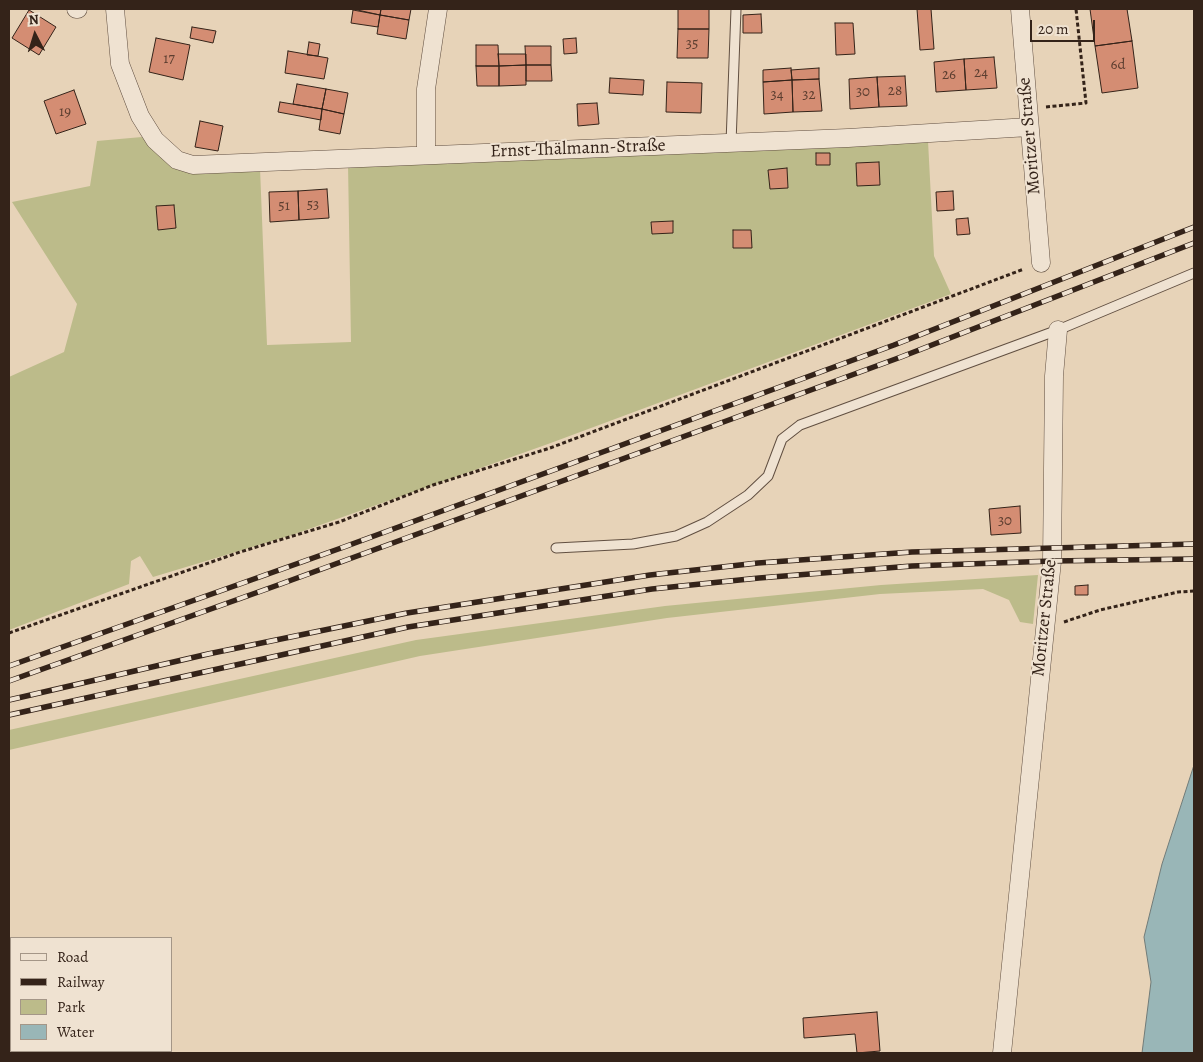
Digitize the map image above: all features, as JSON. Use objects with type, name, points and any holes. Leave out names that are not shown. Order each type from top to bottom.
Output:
[{"type":"street","points":[[426,154],[426,89],[438,9]]},
{"type":"street","name":"Moritzer Straße","points":[[1020,9],[1041,263]]},
{"type":"street","name":"Ernst-Thälmann-Straße","points":[[110,11],[120,64],[128,91],[140,116],[155,140],[177,160],[193,166],[426,154],[731,143],[1028,118]]},
{"type":"street","name":"Moritzer Straße","points":[[1002,1053],[1052,554],[1054,376],[1058,330]]},
{"type":"lane","points":[[731,143],[736,9]]},
{"type":"lane","points":[[556,548],[633,544],[676,536],[707,522],[748,495],[768,476],[782,439],[800,425],[1058,330],[1194,273]]},
{"type":"path","points":[[1028,118],[1086,103],[1076,9]]},
{"type":"path","points":[[9,634],[240,552],[338,522],[433,485],[550,448],[1041,263]]},
{"type":"path","points":[[1045,628],[1100,610],[1178,592],[1194,591]]},
{"type":"green space","points":[[142,137],[173,168],[197,170],[260,168],[267,345],[351,342],[348,164],[928,141],[934,256],[951,294],[548,444],[292,535],[153,577],[140,556],[131,561],[129,584],[9,630],[9,377],[64,352],[77,304],[12,202],[90,186],[97,141]]},
{"type":"green space","points":[[1038,575],[1033,624],[1020,622],[1009,600],[983,589],[880,594],[667,618],[420,656],[9,750],[9,730],[416,640],[665,606],[881,585]]},
{"type":"water","points":[[1194,765],[1194,1053],[1142,1053],[1151,982],[1144,937],[1162,864]]},
{"type":"building","points":[[353,9],[381,9],[380,15]]},
{"type":"building","points":[[381,9],[411,9],[409,20],[380,15]]},
{"type":"building","points":[[678,9],[709,9],[709,29],[678,29]]},
{"type":"building","points":[[917,9],[931,9],[934,49],[920,50]]},
{"type":"building","points":[[1090,9],[1127,9],[1132,41],[1095,46]]},
{"type":"building","points":[[29,10],[56,27],[39,55],[12,38]]},
{"type":"building","points":[[353,10],[380,15],[378,27],[351,23]]},
{"type":"building","points":[[761,14],[762,33],[743,33],[743,15]]},
{"type":"building","points":[[380,15],[409,20],[406,39],[377,34]]},
{"type":"building","points":[[835,23],[853,23],[855,54],[836,55]]},
{"type":"building","points":[[192,27],[216,31],[213,43],[190,38]]},
{"type":"building","points":[[678,29],[709,29],[708,58],[677,58]]},
{"type":"building","points":[[156,38],[190,45],[183,80],[149,72]]},
{"type":"building","points":[[576,38],[577,53],[564,54],[563,39]]},
{"type":"building","points":[[1132,41],[1138,88],[1102,93],[1095,46]]},
{"type":"building","points":[[309,42],[320,44],[318,56],[307,55]]},
{"type":"building","points":[[476,45],[498,45],[499,66],[476,66]]},
{"type":"building","points":[[525,46],[551,46],[551,65],[526,65]]},
{"type":"building","points":[[288,51],[328,58],[324,79],[285,73]]},
{"type":"building","points":[[498,54],[526,54],[526,65],[499,66]]},
{"type":"building","points":[[994,57],[997,88],[966,90],[964,59]]},
{"type":"building","points":[[964,59],[966,90],[936,92],[934,62]]},
{"type":"building","points":[[526,65],[551,65],[552,81],[526,81]]},
{"type":"building","points":[[526,65],[526,85],[499,86],[499,66]]},
{"type":"building","points":[[476,66],[499,66],[499,86],[477,86]]},
{"type":"building","points":[[791,68],[792,80],[763,82],[763,70]]},
{"type":"building","points":[[819,68],[819,79],[792,80],[791,70]]},
{"type":"building","points":[[905,76],[907,106],[879,107],[877,77]]},
{"type":"building","points":[[877,77],[879,107],[850,109],[849,79]]},
{"type":"building","points":[[610,78],[644,80],[643,95],[609,93]]},
{"type":"building","points":[[819,79],[822,111],[793,112],[792,80]]},
{"type":"building","points":[[792,80],[793,112],[764,114],[763,82]]},
{"type":"building","points":[[667,82],[702,83],[701,113],[666,112]]},
{"type":"building","points":[[297,84],[326,89],[322,109],[293,104]]},
{"type":"building","points":[[326,89],[348,93],[344,114],[322,109]]},
{"type":"building","points":[[74,90],[86,124],[56,134],[44,101]]},
{"type":"building","points":[[280,102],[322,109],[321,120],[278,112]]},
{"type":"building","points":[[597,103],[599,124],[578,126],[577,104]]},
{"type":"building","points":[[322,109],[344,114],[340,134],[319,130]]},
{"type":"building","points":[[200,121],[223,126],[218,151],[195,147]]},
{"type":"building","points":[[816,153],[830,153],[830,165],[816,165]]},
{"type":"building","points":[[879,162],[880,185],[857,186],[856,163]]},
{"type":"building","points":[[787,168],[788,188],[770,189],[768,170]]},
{"type":"building","points":[[327,189],[329,218],[299,220],[298,191]]},
{"type":"building","points":[[298,191],[299,220],[270,222],[269,192]]},
{"type":"building","points":[[953,191],[954,210],[937,211],[936,192]]},
{"type":"building","points":[[174,205],[176,228],[158,230],[156,206]]},
{"type":"building","points":[[968,218],[970,234],[957,235],[956,219]]},
{"type":"building","points":[[673,221],[673,233],[652,234],[651,222]]},
{"type":"building","points":[[733,230],[751,230],[752,248],[733,248]]},
{"type":"building","points":[[1020,506],[1021,533],[991,535],[989,509]]},
{"type":"building","points":[[1088,585],[1088,595],[1075,595],[1075,586]]},
{"type":"building","points":[[877,1012],[880,1051],[857,1053],[855,1034],[804,1038],[803,1018]]},
{"type":"railway","points":[[9,666],[344,547],[894,345],[1194,227]]},
{"type":"railway","points":[[9,681],[278,585],[901,357],[1194,243]]},
{"type":"railway","points":[[9,700],[208,654],[407,613],[650,575],[758,563],[912,552],[1194,544]]},
{"type":"railway","points":[[9,715],[408,627],[652,589],[759,578],[912,566],[1052,561],[1194,559]]}]
